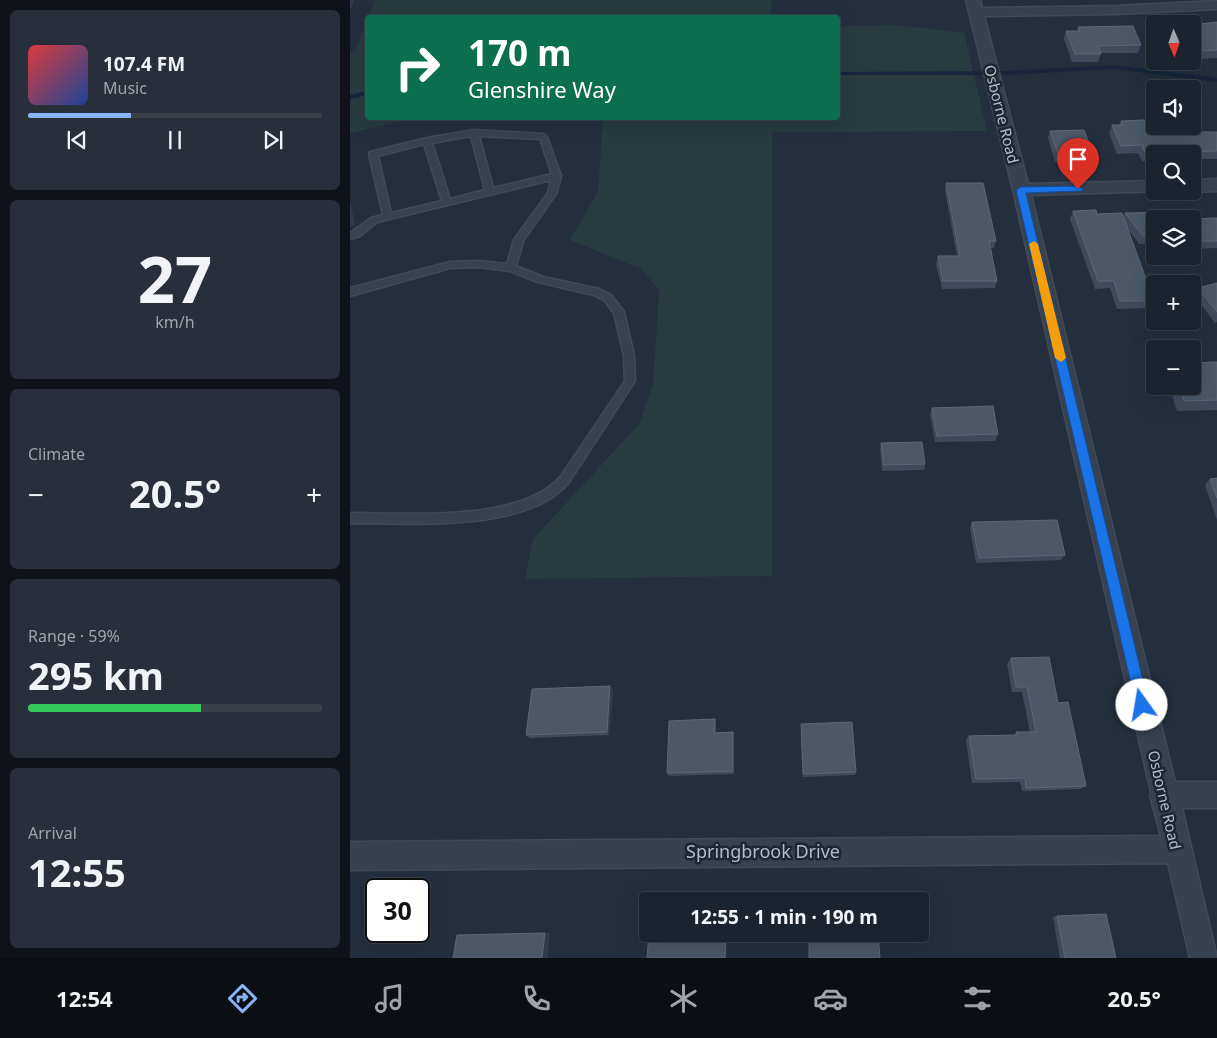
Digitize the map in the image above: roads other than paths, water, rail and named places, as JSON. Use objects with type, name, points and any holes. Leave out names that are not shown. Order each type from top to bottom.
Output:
[{"type":"street","points":[[975,6],[1217,5]]},
{"type":"street","name":"Osborne Road","points":[[975,6],[1021,190],[1176,849],[1204,958]]},
{"type":"street","points":[[1201,186],[1217,186]]},
{"type":"street","points":[[1021,190],[1146,187]]},
{"type":"street","points":[[1164,795],[1217,794]]},
{"type":"street","name":"Springbrook Drive","points":[[350,856],[1176,849]]},
{"type":"lane","points":[[474,133],[490,192]]},
{"type":"lane","points":[[388,216],[373,154],[427,141],[474,133],[543,137],[556,176],[552,194],[519,240],[511,268]]},
{"type":"lane","points":[[427,141],[447,202]]},
{"type":"lane","points":[[350,236],[357,234],[374,220],[556,176]]},
{"type":"lane","points":[[350,292],[450,266],[478,264],[511,268],[541,280],[596,292],[608,298],[619,312],[625,331],[631,371],[630,381],[625,390],[556,488],[534,501],[505,512],[455,516],[350,518]]},
{"type":"waterway","points":[[840,74],[1005,73],[1113,67],[1217,80]]},
{"type":"waterway","points":[[350,97],[365,94]]}]
